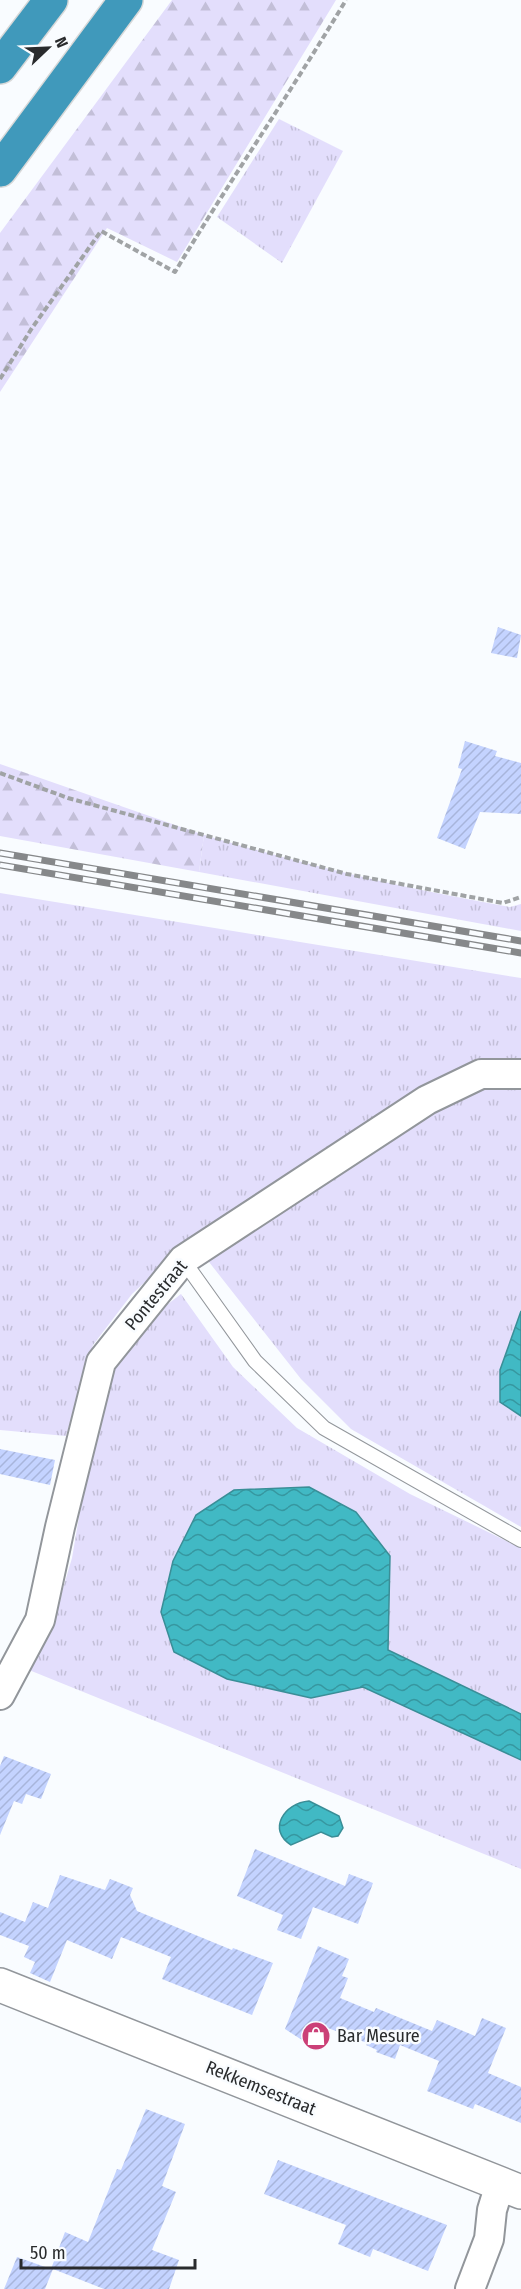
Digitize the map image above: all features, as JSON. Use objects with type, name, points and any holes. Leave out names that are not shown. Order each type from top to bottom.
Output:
[{"type":"highway","points":[[0,66],[51,0]]},
{"type":"highway","points":[[0,170],[126,0]]},
{"type":"street","name":"Pontestraat","points":[[0,1695],[40,1620],[62,1515],[102,1362],[183,1260],[427,1100],[481,1074],[521,1074]]},
{"type":"street","name":"Rekkemsestraat","points":[[0,1985],[514,2190]]},
{"type":"street","points":[[470,2289],[489,2239],[509,2217],[514,2190]]},
{"type":"lane","points":[[183,1260],[255,1361],[324,1428],[521,1540]]},
{"type":"path","points":[[0,379],[32,328],[101,231],[175,272],[225,189],[346,0]]},
{"type":"path","points":[[0,773],[68,798],[347,874],[503,903],[521,897]]},
{"type":"green space","points":[[172,0],[336,0],[177,262],[107,228],[0,392],[0,233]]},
{"type":"green space","points":[[279,119],[343,151],[282,263],[217,217]]},
{"type":"green space","points":[[0,764],[204,835],[199,872],[0,836]]},
{"type":"green space","points":[[204,835],[394,884],[510,907],[521,904],[521,931],[199,872]]},
{"type":"green space","points":[[0,893],[521,978],[521,1059],[468,1064],[373,1118],[181,1249],[132,1294],[93,1345],[66,1436],[0,1430]]},
{"type":"green space","points":[[482,1081],[521,1084],[521,1311],[500,1370],[500,1401],[521,1416],[521,1527],[351,1429],[301,1379],[209,1262],[211,1253]]},
{"type":"green space","points":[[181,1294],[233,1367],[297,1428],[410,1494],[521,1548],[521,1714],[388,1650],[390,1556],[311,1698],[363,1687],[521,1760],[521,1869],[29,1670],[57,1609],[72,1558],[86,1476],[114,1361],[141,1325]]},
{"type":"water","points":[[521,1311],[521,1416],[500,1402],[500,1370]]},
{"type":"water","points":[[309,1487],[356,1512],[390,1556],[388,1650],[521,1714],[521,1760],[363,1687],[311,1698],[227,1679],[174,1652],[161,1612],[173,1561],[196,1515],[234,1490]]},
{"type":"water","points":[[309,1801],[339,1816],[343,1828],[338,1836],[332,1837],[321,1832],[291,1845],[280,1832],[282,1818],[292,1807]]},
{"type":"building","points":[[498,627],[521,635],[517,658],[491,653]]},
{"type":"building","points":[[465,741],[497,751],[495,756],[521,763],[521,814],[480,812],[465,849],[437,838],[462,769],[458,768]]},
{"type":"building","points":[[0,1449],[55,1460],[50,1485],[0,1474]]},
{"type":"building","points":[[4,1756],[51,1774],[41,1799],[26,1794],[22,1804],[14,1801],[0,1835],[0,1766]]},
{"type":"building","points":[[255,1849],[345,1886],[349,1874],[373,1883],[358,1924],[313,1907],[301,1939],[277,1930],[283,1915],[237,1896]]},
{"type":"building","points":[[60,1875],[105,1890],[110,1879],[133,1888],[130,1895],[137,1911],[232,1950],[233,1948],[273,1963],[252,2015],[162,1979],[171,1957],[121,1937],[112,1959],[67,1940],[50,1982],[30,1973],[35,1962],[24,1957],[29,1946],[0,1935],[0,1912],[25,1922],[33,1902],[48,1908]]},
{"type":"building","points":[[318,1946],[349,1959],[342,1976],[348,1978],[340,1998],[374,2012],[376,2008],[432,2031],[437,2020],[475,2036],[482,2018],[506,2028],[488,2073],[521,2087],[521,2123],[475,2104],[473,2109],[427,2091],[439,2061],[400,2045],[395,2059],[376,2052],[377,2050],[366,2045],[367,2043],[328,2028],[322,2043],[309,2038],[302,2040],[285,2029]]},
{"type":"building","points":[[146,2109],[185,2124],[162,2186],[176,2192],[152,2250],[179,2260],[169,2289],[104,2289],[53,2269],[45,2289],[4,2289],[17,2257],[51,2269],[65,2232],[88,2242],[117,2169],[121,2170]]},
{"type":"building","points":[[278,2160],[447,2225],[428,2271],[373,2249],[370,2257],[338,2244],[346,2225],[264,2194]]},
{"type":"railway","points":[[0,853],[521,941]]},
{"type":"railway","points":[[0,865],[521,953]]},
{"type":"place","name":"Bar Mesure","points":[[316,2036]]}]
